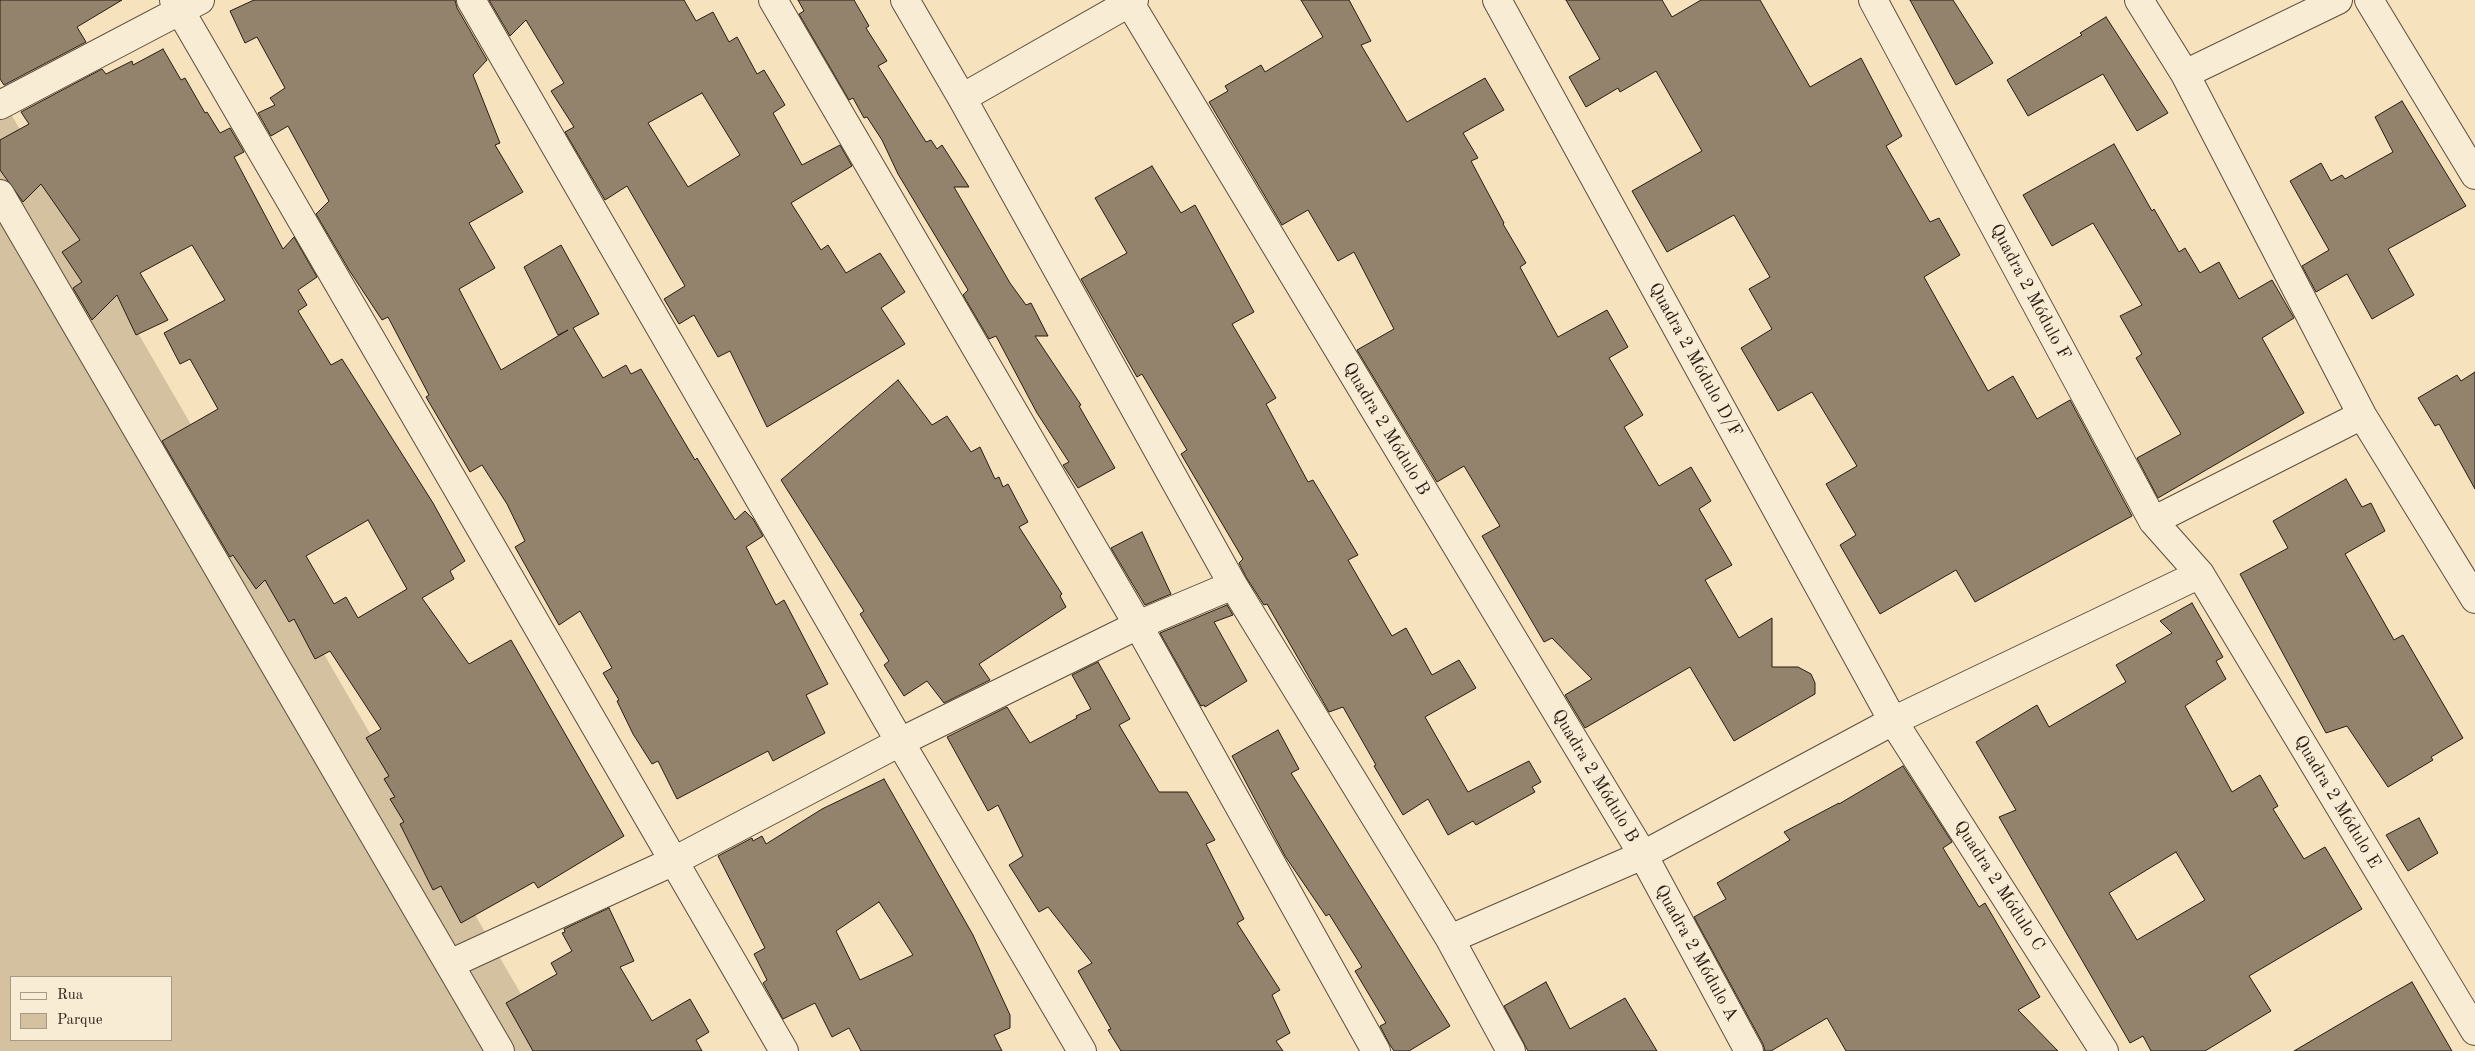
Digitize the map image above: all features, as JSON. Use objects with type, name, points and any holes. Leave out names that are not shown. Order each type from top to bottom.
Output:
[{"type":"street","points":[[471,0],[900,742],[1082,1051]]},
{"type":"street","points":[[773,0],[1138,625],[1376,1051]]},
{"type":"street","points":[[905,0],[962,98],[1233,585],[1450,939],[1511,1051]]},
{"type":"street","name":"Quadra 2 Módulo D/F","points":[[1497,0],[1893,721]]},
{"type":"street","name":"Quadra 2 Módulo F","points":[[1873,0],[2153,522],[2200,574]]},
{"type":"street","points":[[2139,0],[2185,74],[2362,415],[2475,599]]},
{"type":"street","points":[[2185,74],[2338,0]]},
{"type":"street","points":[[2369,0],[2475,175]]},
{"type":"street","points":[[962,98],[1131,1]]},
{"type":"street","name":"Quadra 2 Módulo B","points":[[1131,1],[1643,855]]},
{"type":"street","points":[[0,105],[184,4],[784,1051]]},
{"type":"street","points":[[0,194],[500,1051]]},
{"type":"street","points":[[2153,522],[2362,415]]},
{"type":"street","points":[[1450,939],[1643,855],[1893,721],[2200,574]]},
{"type":"street","name":"Quadra 2 Módulo E","points":[[2200,574],[2475,1031]]},
{"type":"street","points":[[450,964],[674,862],[900,742],[1138,625],[1233,585]]},
{"type":"street","name":"Quadra 2 Módulo C","points":[[1893,721],[2104,1051]]},
{"type":"street","name":"Quadra 2 Módulo A","points":[[1643,855],[1749,1051]]},
{"type":"green space","points":[[0,95],[554,1051],[0,1051]]},
{"type":"building","points":[[0,0],[122,0],[77,27],[86,42],[4,85],[0,79]]},
{"type":"building","points":[[254,0],[455,0],[457,8],[487,60],[473,75],[500,143],[495,145],[523,192],[469,223],[495,268],[459,289],[501,370],[568,330],[558,335],[524,267],[561,245],[599,314],[573,328],[603,378],[626,365],[631,374],[641,369],[695,460],[697,458],[735,520],[745,511],[753,519],[763,536],[746,547],[776,605],[784,600],[828,684],[806,695],[825,733],[773,761],[768,751],[677,799],[658,761],[652,764],[633,734],[617,701],[619,700],[603,673],[612,668],[580,611],[559,625],[515,547],[525,541],[507,504],[482,465],[470,472],[426,397],[429,395],[388,317],[382,320],[349,270],[316,214],[329,201],[288,126],[271,136],[258,113],[275,105],[270,98],[285,88],[257,37],[245,43],[230,11]]},
{"type":"building","points":[[489,0],[684,0],[696,21],[713,12],[729,42],[737,37],[757,74],[764,70],[785,105],[773,113],[802,165],[840,145],[852,166],[791,203],[821,250],[828,245],[846,273],[880,253],[905,292],[881,308],[905,344],[767,427],[730,351],[718,357],[694,315],[679,324],[664,299],[685,286],[627,186],[605,200],[565,132],[574,127],[551,91],[564,83],[526,20],[510,36]],"holes":[[[702,93],[740,155],[688,187],[648,123]]]},
{"type":"building","points":[[798,0],[854,0],[869,26],[866,28],[887,61],[878,66],[926,142],[931,140],[937,149],[942,145],[969,187],[954,187],[1010,283],[1026,305],[1031,303],[1048,336],[1035,336],[1081,405],[1079,406],[1115,468],[1078,488],[1063,465],[1069,462],[1037,413],[996,336],[989,339],[963,295],[968,290],[898,174],[882,140],[867,117],[864,118],[853,98],[849,100],[799,14],[804,11]]},
{"type":"building","points":[[1301,0],[1349,0],[1371,41],[1361,45],[1407,122],[1485,78],[1504,110],[1463,133],[1478,158],[1471,161],[1503,224],[1526,263],[1520,267],[1558,337],[1607,310],[1628,347],[1609,358],[1643,415],[1624,427],[1659,486],[1691,467],[1711,501],[1699,509],[1732,565],[1705,580],[1739,638],[1772,618],[1772,667],[1798,667],[1811,674],[1815,683],[1815,694],[1734,741],[1690,667],[1585,728],[1565,695],[1592,679],[1552,638],[1544,642],[1482,536],[1500,526],[1464,466],[1437,482],[1357,350],[1394,329],[1354,252],[1338,261],[1308,210],[1282,225],[1209,102],[1228,91],[1225,86],[1261,65],[1265,72],[1323,37]]},
{"type":"building","points":[[1566,0],[1662,0],[1672,17],[1701,0],[1760,0],[1810,87],[1861,58],[1902,136],[1886,146],[1930,222],[1939,218],[1960,255],[1924,277],[1988,391],[2013,376],[2037,419],[2070,400],[2132,516],[1975,602],[1956,570],[1880,614],[1840,545],[1856,535],[1826,484],[1857,466],[1812,392],[1778,411],[1741,348],[1772,329],[1749,289],[1770,277],[1734,215],[1667,252],[1632,191],[1702,151],[1656,71],[1620,92],[1618,88],[1586,107],[1569,77],[1600,59]]},
{"type":"building","points":[[1910,0],[1953,0],[1993,63],[1956,85]]},
{"type":"building","points":[[2106,17],[2168,113],[2137,131],[2103,74],[2028,116],[2007,80],[2082,35],[2080,33]]},
{"type":"building","points":[[163,49],[181,80],[185,78],[205,113],[207,112],[220,133],[230,128],[244,152],[234,157],[283,249],[294,237],[317,277],[298,290],[307,305],[298,311],[331,365],[342,359],[433,503],[465,561],[450,571],[454,579],[422,598],[469,664],[511,640],[624,836],[538,888],[534,882],[461,923],[441,886],[433,890],[400,824],[404,822],[390,799],[395,797],[384,779],[389,776],[366,738],[381,729],[330,651],[315,659],[294,619],[289,622],[265,580],[256,589],[233,555],[230,557],[162,441],[218,409],[190,359],[180,364],[164,333],[225,300],[192,245],[140,273],[168,320],[136,335],[117,295],[92,320],[73,288],[82,282],[62,252],[80,240],[41,184],[23,202],[0,170],[0,140],[29,124],[21,112],[102,69],[106,74],[132,61],[133,65]],"holes":[[[368,520],[407,589],[358,618],[346,597],[334,604],[306,556]]]},
{"type":"building","points":[[2402,101],[2466,206],[2388,249],[2414,295],[2372,319],[2347,274],[2316,292],[2302,266],[2329,250],[2290,181],[2321,163],[2331,181],[2342,175],[2345,179],[2393,152],[2375,117]]},
{"type":"building","points":[[2114,144],[2152,211],[2154,209],[2179,252],[2185,248],[2200,273],[2219,262],[2239,299],[2272,280],[2294,318],[2262,338],[2304,413],[2158,498],[2137,458],[2181,434],[2136,358],[2142,354],[2120,316],[2142,305],[2093,223],[2052,246],[2023,195]]},
{"type":"building","points":[[1152,166],[1181,213],[1195,205],[1254,312],[1232,324],[1276,398],[1266,404],[1308,482],[1313,480],[1358,555],[1348,560],[1392,636],[1406,628],[1432,675],[1459,660],[1476,688],[1425,717],[1468,792],[1529,761],[1541,782],[1532,787],[1535,792],[1476,825],[1473,821],[1448,835],[1428,799],[1403,815],[1374,766],[1376,765],[1343,707],[1329,712],[1267,604],[1264,605],[1246,577],[1239,563],[1243,559],[1181,454],[1187,450],[1142,374],[1137,377],[1081,279],[1127,253],[1095,198]]},
{"type":"building","points":[[2475,372],[2475,489],[2439,424],[2435,426],[2418,398],[2457,375],[2461,381]]},
{"type":"building","points":[[898,380],[932,425],[947,416],[971,452],[980,447],[995,479],[999,477],[1003,487],[1008,484],[1028,522],[1019,527],[1062,594],[1060,596],[1066,607],[979,664],[990,680],[944,703],[927,681],[904,696],[884,665],[889,661],[860,614],[864,611],[781,480]]},
{"type":"building","points":[[2346,479],[2362,507],[2371,503],[2385,531],[2345,554],[2394,640],[2403,635],[2463,738],[2431,757],[2433,760],[2388,787],[2347,726],[2326,733],[2240,574],[2288,548],[2273,521]]},
{"type":"building","points":[[1142,532],[1171,594],[1145,605],[1111,548]]},
{"type":"building","points":[[2192,603],[2223,657],[2216,661],[2226,679],[2185,706],[2232,792],[2260,775],[2278,806],[2273,809],[2304,859],[2325,847],[2362,909],[2249,976],[2271,1011],[2205,1051],[2151,1051],[2143,1036],[2130,1043],[1999,817],[2016,810],[1976,742],[2037,705],[2049,727],[2126,682],[2116,665],[2172,633],[2160,621]],"holes":[[[2176,852],[2205,900],[2137,940],[2109,893]]]},
{"type":"building","points":[[1227,605],[1233,615],[1214,622],[1247,681],[1205,707],[1204,705],[1201,706],[1160,633]]},
{"type":"building","points":[[1098,662],[1130,719],[1119,725],[1159,792],[1187,792],[1215,840],[1206,844],[1244,919],[1237,923],[1280,990],[1272,995],[1290,1033],[1276,1041],[1283,1051],[1121,1051],[1108,1030],[1111,1029],[1078,971],[1092,963],[1048,907],[1039,912],[1009,865],[1023,856],[998,805],[988,811],[947,737],[1007,707],[1030,743],[1091,709],[1072,675]]},
{"type":"building","points":[[1278,730],[1299,769],[1291,773],[1450,1026],[1409,1051],[1394,1051],[1390,1045],[1380,1026],[1386,1023],[1355,971],[1362,967],[1329,914],[1326,916],[1285,856],[1232,756]]},
{"type":"building","points":[[1903,766],[1952,842],[1943,848],[1979,907],[1985,903],[2040,997],[2018,1010],[2058,1051],[1846,1051],[1827,1018],[1771,1051],[1765,1051],[1763,1044],[1694,917],[1726,899],[1717,883],[1790,840],[1784,832],[1839,804]]},
{"type":"building","points":[[884,779],[973,935],[1010,1015],[1010,1028],[994,1035],[1002,1051],[861,1051],[849,1028],[832,1037],[815,1003],[783,1019],[763,983],[767,980],[754,954],[765,948],[718,856],[752,838],[753,841],[762,836],[766,844],[822,809]],"holes":[[[879,902],[913,955],[860,980],[836,931]]]},
{"type":"building","points":[[2419,818],[2438,853],[2408,871],[2386,835]]},
{"type":"building","points":[[609,908],[634,961],[620,967],[652,1021],[690,999],[709,1032],[696,1040],[702,1051],[533,1051],[506,1003],[557,974],[551,963],[572,951],[562,933],[565,932],[564,929]]},
{"type":"building","points":[[1546,982],[1570,1029],[1625,998],[1657,1051],[1528,1051],[1504,1006]]},
{"type":"building","points":[[2412,982],[2452,1051],[2294,1051],[2384,998]]}]
